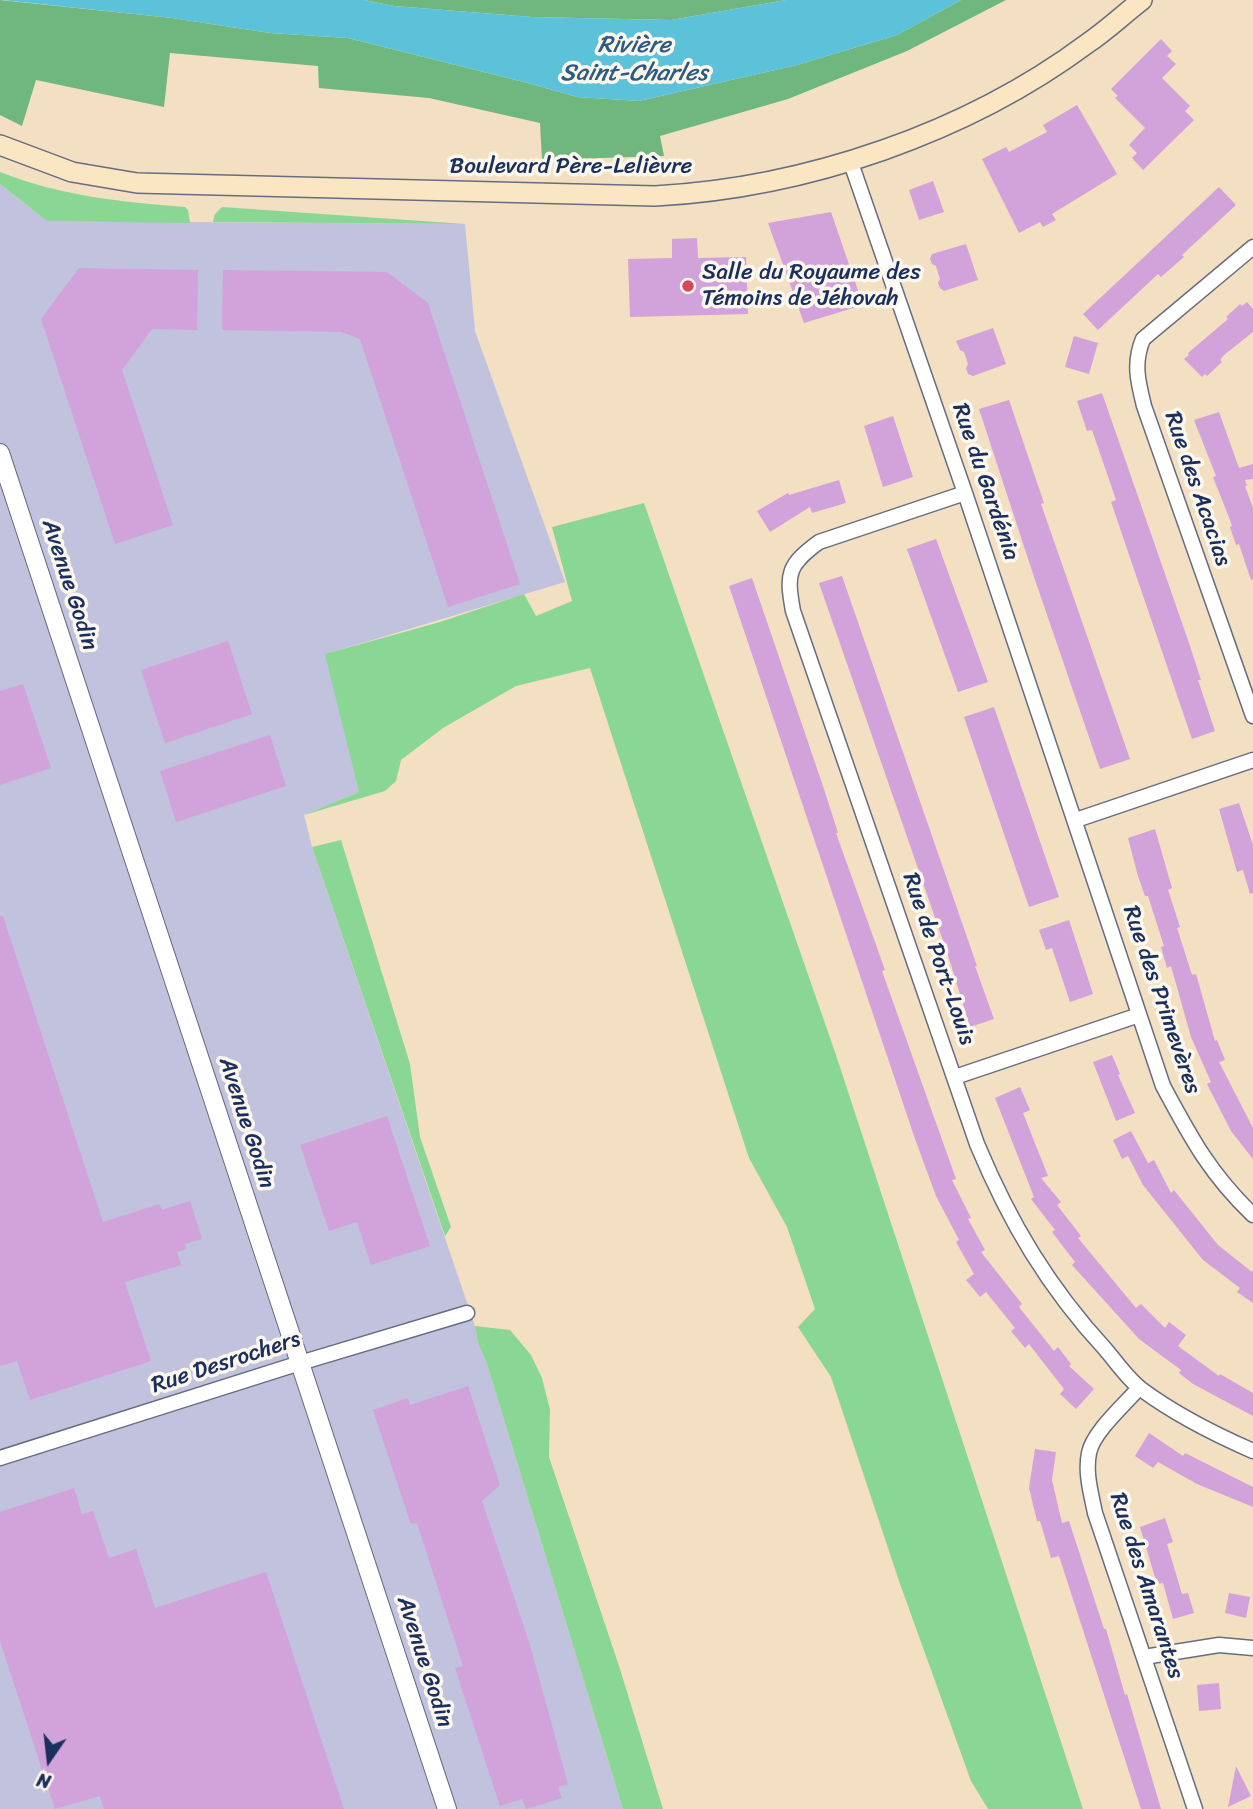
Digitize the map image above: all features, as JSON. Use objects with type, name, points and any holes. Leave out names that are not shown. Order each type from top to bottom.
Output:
[{"type":"main road","name":"Boulevard Père-Lelièvre","points":[[0,145],[72,172],[137,183],[655,196],[747,186],[826,168],[934,130],[1024,84],[1088,44],[1142,0]]},
{"type":"street","name":"Rue du Gardénia","points":[[850,160],[1076,820]]},
{"type":"street","name":"Rue des Acacias","points":[[1253,247],[1143,339],[1137,354],[1136,377],[1253,716]]},
{"type":"street","name":"Avenue Godin","points":[[0,453],[447,1809]]},
{"type":"street","name":"Rue de Port-Louis","points":[[965,493],[819,542],[799,557],[790,574],[789,590],[798,624],[977,1144],[997,1192],[1026,1245],[1058,1293],[1139,1388],[1206,1431],[1253,1451]]},
{"type":"street","points":[[1076,820],[1253,760]]},
{"type":"street","name":"Rue des Primevères","points":[[1076,820],[1163,1086],[1196,1148],[1227,1191],[1253,1215]]},
{"type":"street","points":[[954,1077],[1139,1016]]},
{"type":"street","name":"Rue Desrochers","points":[[0,1458],[467,1313]]},
{"type":"street","name":"Rue des Amarantes","points":[[1139,1388],[1100,1433],[1089,1451],[1088,1475],[1095,1513],[1195,1809]]},
{"type":"street","points":[[1144,1657],[1219,1645],[1253,1648]]},
{"type":"shaded area","points":[[0,184],[47,221],[465,224],[475,331],[565,582],[326,654],[359,792],[304,815],[312,847],[475,1326],[478,1343],[487,1364],[623,1809],[0,1809]]},
{"type":"green space","points":[[0,0],[172,18],[270,33],[348,38],[577,97],[639,101],[797,65],[897,35],[961,0],[1006,0],[907,51],[788,99],[660,136],[664,156],[542,160],[540,123],[429,98],[319,88],[318,66],[170,53],[164,107],[36,80],[22,126],[0,115]]},
{"type":"green space","points":[[364,0],[786,0],[671,20],[532,17],[394,6]]},
{"type":"green space","points":[[0,172],[68,192],[185,207],[190,223],[47,221],[0,184]]},
{"type":"green space","points":[[222,207],[465,224],[213,222],[215,214]]},
{"type":"green space","points":[[644,503],[836,1055],[1083,1809],[988,1809],[971,1781],[899,1581],[831,1377],[798,1327],[815,1309],[787,1227],[749,1158],[590,668],[516,686],[443,728],[401,760],[396,781],[385,791],[304,815],[359,792],[325,654],[440,622],[524,594],[536,616],[572,601],[552,527]]},
{"type":"green space","points":[[341,840],[410,1064],[420,1137],[451,1227],[445,1236],[312,847]]},
{"type":"green space","points":[[475,1326],[510,1330],[531,1355],[542,1378],[550,1410],[549,1457],[620,1669],[663,1809],[623,1809],[487,1364],[478,1343]]},
{"type":"water","name":"Rivière Saint-Charles","points":[[3,0],[364,0],[394,6],[532,17],[671,20],[786,0],[961,0],[897,35],[797,65],[639,101],[577,97],[348,38],[270,33],[172,18]]},
{"type":"building","points":[[1161,39],[1172,51],[1167,56],[1176,64],[1162,78],[1190,106],[1185,111],[1194,120],[1143,170],[1132,158],[1137,153],[1129,145],[1145,128],[1115,98],[1118,96],[1111,89]]},
{"type":"building","points":[[1077,105],[1117,174],[1052,214],[1056,220],[1043,227],[1040,222],[1019,233],[982,159],[1006,147],[1009,152],[1047,132],[1043,125]]},
{"type":"building","points":[[933,181],[944,212],[919,220],[909,190]]},
{"type":"building","points":[[1219,187],[1236,205],[1182,255],[1184,257],[1161,277],[1158,274],[1098,330],[1083,314]]},
{"type":"building","points":[[831,212],[863,305],[804,323],[768,223]]},
{"type":"building","name":"Salle du Royaume des Témoins de Jéhovah","points":[[697,238],[698,258],[746,257],[748,314],[630,317],[628,259],[672,258],[672,239]]},
{"type":"building","points":[[966,244],[978,280],[944,291],[938,283],[940,279],[936,266],[930,259],[932,254]]},
{"type":"building","points":[[79,268],[198,270],[197,330],[152,329],[122,370],[173,525],[115,544],[41,319]]},
{"type":"building","points":[[223,270],[387,272],[428,303],[520,584],[448,607],[360,339],[341,332],[222,330]]},
{"type":"building","points":[[1247,302],[1253,309],[1253,332],[1224,355],[1220,360],[1222,362],[1207,376],[1205,374],[1202,377],[1184,359],[1228,319],[1226,317],[1240,304],[1242,306]]},
{"type":"building","points":[[993,328],[1006,364],[973,376],[968,374],[964,352],[956,341]]},
{"type":"building","points":[[1074,336],[1098,343],[1089,374],[1065,367]]},
{"type":"building","points":[[1102,393],[1189,643],[1215,731],[1192,739],[1111,502],[1116,500],[1092,430],[1087,431],[1077,401]]},
{"type":"building","points":[[1009,400],[1044,503],[1041,504],[1130,759],[1100,769],[979,409]]},
{"type":"building","points":[[1219,412],[1239,468],[1253,464],[1253,479],[1245,480],[1253,508],[1251,580],[1239,544],[1236,545],[1230,520],[1213,477],[1216,476],[1194,420]]},
{"type":"building","points":[[893,416],[913,477],[883,487],[864,426]]},
{"type":"building","points":[[839,480],[846,503],[812,513],[810,507],[770,532],[757,511],[788,493],[789,495]]},
{"type":"building","points":[[936,539],[988,682],[958,692],[907,549]]},
{"type":"building","points":[[842,576],[994,1019],[970,1027],[948,955],[819,583]]},
{"type":"building","points":[[752,578],[824,789],[836,833],[885,970],[882,971],[956,1179],[952,1180],[971,1218],[968,1219],[985,1250],[981,1252],[1022,1304],[1019,1307],[1054,1351],[1058,1347],[1071,1364],[1069,1366],[1094,1389],[1076,1409],[1060,1394],[1064,1389],[1029,1344],[1025,1348],[1011,1331],[1015,1328],[986,1292],[980,1297],[966,1280],[974,1274],[956,1242],[959,1240],[936,1196],[914,1136],[729,586]]},
{"type":"building","points":[[228,641],[252,714],[165,743],[141,670]]},
{"type":"building","points":[[23,684],[51,768],[0,785],[0,691]]},
{"type":"building","points":[[994,707],[1059,897],[1029,907],[964,717]]},
{"type":"building","points":[[270,735],[286,786],[176,822],[160,771]]},
{"type":"building","points":[[1239,803],[1253,845],[1253,893],[1250,894],[1243,870],[1237,872],[1219,809]]},
{"type":"building","points":[[1155,829],[1172,888],[1168,890],[1180,927],[1177,928],[1192,975],[1196,974],[1215,1041],[1217,1040],[1225,1060],[1219,1062],[1253,1128],[1253,1159],[1231,1131],[1207,1084],[1211,1082],[1191,1037],[1171,966],[1167,968],[1161,947],[1164,946],[1148,896],[1145,896],[1138,876],[1128,838]]},
{"type":"building","points":[[0,916],[3,916],[103,1222],[159,1204],[162,1210],[190,1201],[202,1239],[185,1244],[187,1249],[177,1252],[181,1265],[125,1282],[151,1361],[30,1400],[17,1361],[0,1366]]},
{"type":"building","points":[[1069,920],[1093,994],[1070,1002],[1052,948],[1046,950],[1039,930]]},
{"type":"building","points":[[1112,1055],[1135,1113],[1116,1121],[1093,1062]]},
{"type":"building","points":[[1020,1087],[1030,1110],[1023,1113],[1048,1176],[1041,1178],[1061,1202],[1057,1205],[1081,1236],[1078,1238],[1136,1308],[1141,1304],[1165,1328],[1169,1322],[1186,1335],[1178,1346],[1219,1376],[1220,1374],[1253,1393],[1253,1416],[1193,1384],[1179,1373],[1181,1370],[1139,1339],[1072,1265],[1075,1262],[1031,1199],[1034,1197],[995,1098]]},
{"type":"building","points":[[387,1116],[430,1246],[371,1265],[357,1222],[329,1231],[300,1145]]},
{"type":"building","points":[[1131,1131],[1148,1163],[1154,1160],[1171,1193],[1174,1190],[1218,1245],[1252,1272],[1253,1270],[1253,1303],[1237,1292],[1240,1288],[1203,1260],[1143,1185],[1128,1156],[1122,1159],[1113,1140]]},
{"type":"building","points":[[468,1386],[500,1485],[482,1501],[530,1645],[568,1784],[558,1787],[562,1798],[526,1809],[522,1799],[500,1806],[455,1668],[463,1666],[417,1523],[411,1524],[373,1410],[408,1398],[410,1405]]},
{"type":"building","points":[[1149,1433],[1183,1456],[1185,1453],[1253,1487],[1253,1507],[1197,1484],[1158,1462],[1153,1468],[1135,1456]]},
{"type":"building","points":[[1035,1449],[1056,1452],[1052,1480],[1062,1523],[1069,1521],[1106,1629],[1125,1695],[1127,1694],[1161,1809],[1141,1809],[1059,1556],[1051,1558],[1040,1521],[1037,1521],[1029,1488]]},
{"type":"building","points":[[74,1488],[82,1514],[93,1511],[109,1558],[136,1549],[155,1608],[266,1572],[344,1809],[104,1809],[100,1796],[55,1809],[0,1641],[0,1512]]},
{"type":"building","points":[[1165,1518],[1173,1542],[1167,1544],[1182,1594],[1188,1593],[1194,1613],[1173,1619],[1163,1583],[1157,1584],[1140,1527]]},
{"type":"building","points":[[1229,1593],[1250,1597],[1246,1618],[1225,1613]]},
{"type":"building","points":[[1219,1683],[1221,1709],[1199,1711],[1197,1685]]},
{"type":"building","points":[[1236,1766],[1251,1796],[1228,1807]]},
{"type":"place","name":"Salle du Royaume des Témoins de Jéhovah","points":[[688,286]]}]
